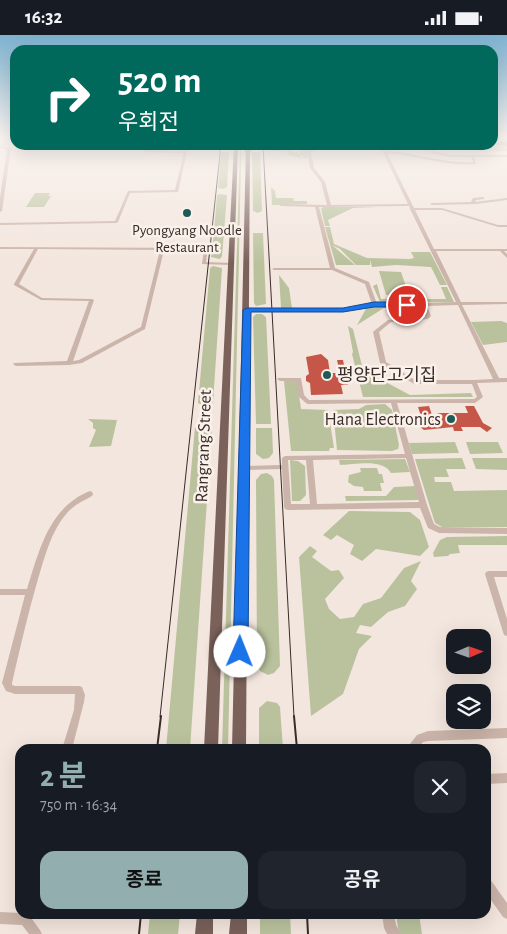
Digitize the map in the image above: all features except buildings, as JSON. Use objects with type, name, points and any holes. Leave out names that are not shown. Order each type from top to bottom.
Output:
[{"type":"main road","name":"Rangrang Street","points":[[211,744],[233,179]]},
{"type":"main road","points":[[240,744],[248,179]]},
{"type":"main road","points":[[204,934],[205,919]]},
{"type":"main road","points":[[238,919],[238,934]]},
{"type":"street","points":[[0,211],[5,179]]},
{"type":"street","points":[[0,224],[116,222],[129,192],[177,191],[180,179]]},
{"type":"street","points":[[321,179],[329,206]]},
{"type":"street","points":[[398,179],[458,305],[497,380]]},
{"type":"street","points":[[474,203],[474,199],[483,198]]},
{"type":"street","points":[[281,205],[411,206],[474,203],[507,199]]},
{"type":"street","points":[[317,206],[332,269]]},
{"type":"street","points":[[411,206],[442,209],[498,226],[507,226]]},
{"type":"street","points":[[1,249],[206,249],[204,263],[231,264]]},
{"type":"street","points":[[36,249],[16,285],[41,299],[92,300],[69,363]]},
{"type":"street","points":[[16,363],[80,362],[144,328],[162,249]]},
{"type":"street","points":[[500,250],[507,257]]},
{"type":"street","points":[[433,251],[507,250]]},
{"type":"street","points":[[274,269],[332,269],[367,283],[374,305]]},
{"type":"street","points":[[247,310],[343,310],[374,305],[507,303]]},
{"type":"street","points":[[424,305],[428,316],[426,318],[390,321],[376,332],[382,363],[414,382],[507,380]]},
{"type":"street","points":[[280,379],[298,379],[301,397],[308,402],[475,401],[480,397],[474,382]]},
{"type":"street","points":[[394,401],[431,526],[439,530],[507,531]]},
{"type":"street","points":[[410,456],[285,458],[288,507],[424,505]]},
{"type":"street","points":[[309,457],[314,507]]},
{"type":"street","points":[[243,468],[286,467]]},
{"type":"street","points":[[68,744],[79,702],[79,690],[14,690],[9,688],[7,683],[30,592],[51,529],[68,507],[90,494]]},
{"type":"street","points":[[507,574],[489,575],[507,632]]},
{"type":"street","points":[[0,592],[30,592]]},
{"type":"street","points":[[415,744],[420,738],[428,736],[507,733]]},
{"type":"street","points":[[491,779],[507,778]]},
{"type":"street","points":[[491,890],[507,913]]},
{"type":"street","points":[[0,918],[15,919]]},
{"type":"street","points":[[25,919],[36,934]]},
{"type":"street","points":[[389,919],[390,928],[395,934]]},
{"type":"green space","points":[[219,179],[227,179],[227,187],[223,189],[218,188]]},
{"type":"green space","points":[[239,179],[241,179],[228,744],[222,744]]},
{"type":"green space","points":[[252,179],[261,179],[262,211],[258,213],[253,211]]},
{"type":"green space","points":[[271,187],[275,191],[276,198],[293,198],[294,201],[307,201],[307,204],[272,205]]},
{"type":"green space","points":[[35,193],[50,193],[48,196],[51,196],[44,207],[26,207]]},
{"type":"green space","points":[[217,195],[227,195],[224,231],[214,231]]},
{"type":"green space","points":[[323,207],[378,207],[353,208],[328,220],[330,226],[325,226],[321,209]]},
{"type":"green space","points":[[325,227],[330,227],[334,244],[367,258],[410,259],[414,258],[411,252],[430,252],[447,285],[440,285],[431,267],[396,265],[372,267],[370,260],[370,265],[356,265],[340,249],[332,245],[355,265],[336,265]]},
{"type":"green space","points":[[214,233],[224,233],[222,256],[220,259],[211,257]]},
{"type":"green space","points":[[253,233],[263,233],[266,304],[256,306],[254,303]]},
{"type":"green space","points":[[213,266],[222,268],[213,403],[205,407],[198,403],[210,268]]},
{"type":"green space","points":[[379,271],[401,272],[409,295],[386,295]]},
{"type":"green space","points":[[279,275],[289,288],[292,308],[281,308]]},
{"type":"green space","points":[[377,284],[381,299],[446,299],[441,287],[447,287],[454,302],[380,302],[373,286]]},
{"type":"green space","points":[[408,306],[415,308],[384,308],[357,325],[367,307]]},
{"type":"green space","points":[[256,314],[262,314],[266,317],[271,424],[256,424],[253,317]]},
{"type":"green space","points":[[501,321],[507,323],[507,342],[483,345],[471,322]]},
{"type":"green space","points":[[348,326],[353,329],[363,370],[410,395],[471,393],[473,397],[363,397],[352,354]]},
{"type":"green space","points":[[284,381],[297,381],[301,409],[328,410],[334,448],[330,448],[329,451],[291,451]]},
{"type":"green space","points":[[385,404],[392,410],[399,445],[398,449],[392,451],[337,450],[333,410],[359,409],[366,405]]},
{"type":"green space","points":[[88,419],[117,420],[111,446],[89,447],[96,430],[93,428],[93,423]]},
{"type":"green space","points":[[195,427],[212,427],[190,744],[166,744]]},
{"type":"green space","points":[[256,428],[272,428],[273,453],[269,458],[263,459],[256,454]]},
{"type":"green space","points":[[455,442],[459,453],[412,454],[409,443]]},
{"type":"green space","points":[[466,442],[498,442],[503,453],[470,454]]},
{"type":"green space","points":[[462,458],[466,469],[446,469],[449,477],[434,477],[435,482],[451,482],[454,491],[507,490],[507,527],[442,527],[435,523],[415,459]]},
{"type":"green space","points":[[472,458],[507,458],[507,470],[476,469]]},
{"type":"green space","points":[[405,459],[410,472],[391,473],[387,468],[375,464],[340,465],[339,460]]},
{"type":"green space","points":[[290,460],[298,461],[305,466],[306,495],[300,501],[292,501]]},
{"type":"green space","points":[[360,468],[377,468],[379,474],[382,474],[384,483],[380,483],[382,491],[364,491],[363,487],[354,486],[348,482],[349,475],[361,472]]},
{"type":"green space","points":[[267,473],[274,480],[280,666],[274,673],[268,675],[260,671],[257,663],[256,480],[261,474]]},
{"type":"green space","points":[[415,486],[419,500],[346,501],[345,496],[386,496],[394,487]]},
{"type":"green space","points":[[349,511],[410,512],[420,520],[429,547],[420,556],[376,549],[362,561],[350,554],[354,545],[337,535],[331,540],[323,535]]},
{"type":"green space","points":[[507,536],[507,545],[458,545],[460,553],[434,557],[433,553],[440,540],[447,537]]},
{"type":"green space","points":[[310,546],[317,551],[312,557],[331,571],[339,570],[344,578],[325,599],[329,609],[340,619],[354,617],[363,604],[381,598],[404,568],[421,561],[411,581],[417,589],[405,606],[388,612],[371,627],[360,625],[356,633],[372,636],[359,649],[343,694],[311,716],[299,557]]},
{"type":"green space","points":[[267,701],[277,703],[280,707],[283,744],[259,744],[259,708]]},
{"type":"green space","points":[[150,919],[180,919],[178,934],[148,934]]},
{"type":"green space","points":[[260,919],[290,919],[291,934],[260,934]]},
{"type":"green space","points":[[397,919],[420,919],[422,934],[399,934]]},
{"type":"tram line","points":[[160,717],[217,179]]},
{"type":"tram line","points":[[265,179],[294,717]]},
{"type":"tram line","points":[[158,744],[161,716]]},
{"type":"tram line","points":[[294,716],[297,744]]},
{"type":"tram line","points":[[139,934],[140,919]]},
{"type":"tram line","points":[[307,919],[308,934]]},
{"type":"place","name":"Pyongyang Noodle Restaurant","points":[[187,213]]},
{"type":"place","name":"평양단고기집","points":[[327,375]]},
{"type":"place","name":"Hana Electronics","points":[[451,419]]},
{"type":"route","points":[[240,652],[247,310],[343,310],[374,305],[407,305]]}]
